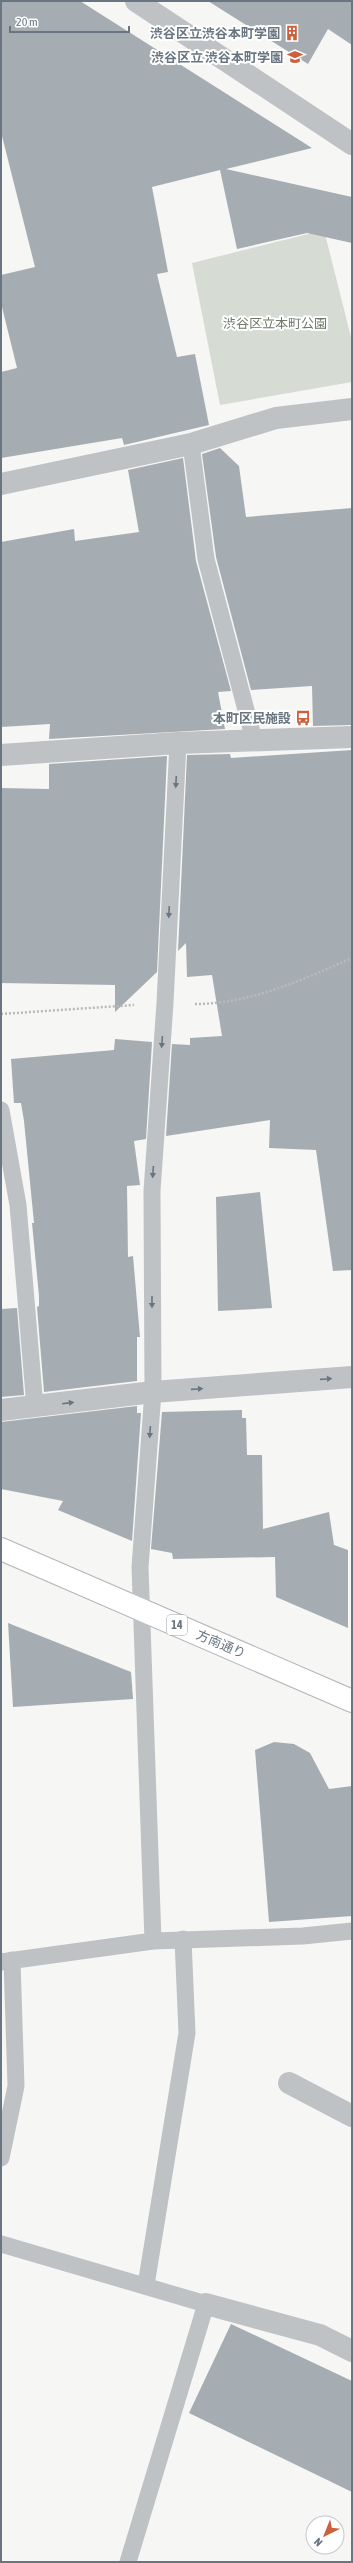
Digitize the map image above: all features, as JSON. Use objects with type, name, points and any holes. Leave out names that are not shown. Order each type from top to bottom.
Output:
[{"type":"main road","name":"方南通り","points":[[1,1549],[352,1701]]},
{"type":"street","points":[[136,1],[352,144]]},
{"type":"street","points":[[1,484],[191,444],[276,418],[352,409]]},
{"type":"street","points":[[1,754],[178,743],[352,737]]},
{"type":"street","points":[[1,1410],[153,1392],[352,1377]]},
{"type":"street","points":[[288,2083],[352,2116]]},
{"type":"street","points":[[206,2304],[320,2335],[352,2351]]},
{"type":"lane","points":[[191,444],[206,559],[254,740]]},
{"type":"lane","points":[[152,1941],[140,1609],[140,1567],[153,1392],[152,1190],[165,1003],[178,743]]},
{"type":"lane","points":[[1,1110],[18,1205],[35,1407]]},
{"type":"lane","points":[[1,2158],[16,2086],[7,1961],[152,1941],[303,1936],[352,1931]]},
{"type":"lane","points":[[146,2285],[187,2033],[183,1939]]},
{"type":"lane","points":[[1,2244],[146,2285],[206,2304],[128,2562]]},
{"type":"path","points":[[219,1004],[294,984],[352,958]]},
{"type":"path","points":[[1,1014],[165,1003]]},
{"type":"green space","name":"渋谷区立本町公園","points":[[324,230],[352,341],[352,382],[220,405],[192,263]]},
{"type":"building","points":[[1,1],[80,1],[312,148],[226,169],[352,197],[352,243],[307,233],[237,249],[220,170],[152,187],[168,272],[157,274],[177,357],[195,354],[209,425],[124,445],[122,438],[1,458],[1,372],[17,368],[1,303],[1,275],[35,267],[1,132]]},
{"type":"building","name":"渋谷区立渋谷本町学園","points":[[208,1],[352,1],[352,45],[328,29],[308,64]]},
{"type":"building","points":[[220,448],[239,466],[246,517],[352,508],[352,725],[313,726],[312,686],[251,690],[216,557],[202,454]]},
{"type":"building","points":[[183,458],[196,561],[231,691],[218,692],[225,729],[49,739],[50,724],[1,727],[1,542],[74,529],[75,541],[139,532],[128,470]]},
{"type":"building","points":[[352,750],[352,1270],[333,1271],[316,1150],[269,1148],[270,1120],[166,1136],[172,1044],[190,1045],[190,1038],[222,1036],[212,975],[187,977],[186,943],[178,951],[187,755],[230,754],[231,758]]},
{"type":"building","points":[[167,756],[157,972],[115,1012],[115,985],[1,983],[1,788],[49,789],[49,764]]},
{"type":"building","points":[[115,1039],[152,1042],[146,1139],[134,1141],[140,1185],[127,1186],[128,1257],[133,1256],[140,1337],[137,1337],[137,1381],[44,1392],[37,1307],[39,1306],[39,1296],[32,1223],[34,1223],[24,1121],[21,1103],[14,1103],[11,1059],[114,1050]]},
{"type":"building","points":[[260,1192],[272,1308],[218,1311],[216,1197]]},
{"type":"building","points":[[17,1308],[24,1395],[1,1397],[1,1309]]},
{"type":"building","points":[[137,1406],[137,1413],[141,1413],[132,1541],[58,1510],[63,1501],[1,1489],[1,1422]]},
{"type":"building","points":[[242,1410],[242,1418],[246,1418],[247,1455],[262,1455],[263,1529],[329,1512],[334,1545],[348,1550],[348,1628],[276,1597],[275,1557],[173,1559],[172,1553],[151,1549],[162,1412]]},
{"type":"building","points":[[8,1623],[131,1672],[133,1699],[13,1707]]},
{"type":"building","points":[[274,1742],[294,1744],[310,1753],[329,1789],[352,1786],[352,1916],[269,1922],[255,1750]]},
{"type":"building","points":[[231,2324],[352,2381],[352,2492],[189,2413]]},
{"type":"place","name":"渋谷区立渋谷本町学園","points":[[292,33]]},
{"type":"place","name":"渋谷区立 渋谷本町学園","points":[[295,57]]},
{"type":"place","name":"本町区民施設","points":[[303,718]]}]
